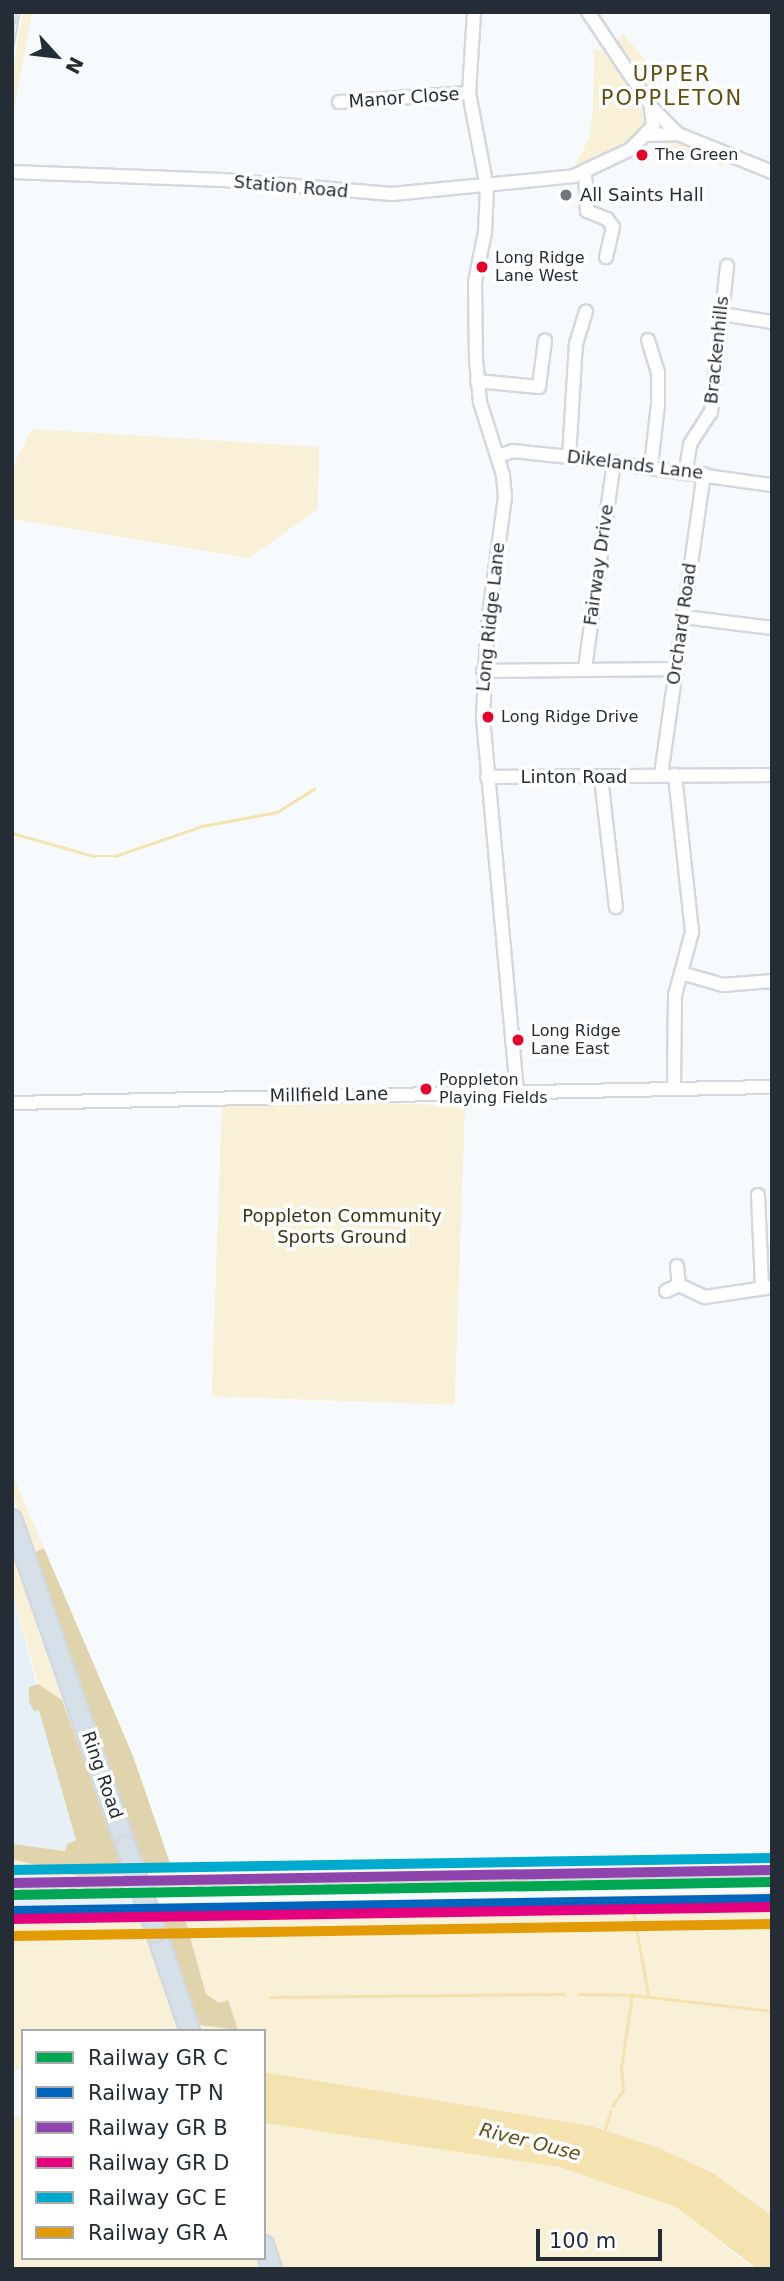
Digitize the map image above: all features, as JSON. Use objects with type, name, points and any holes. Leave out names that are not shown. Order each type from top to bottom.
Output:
[{"type":"highway","name":"Ring Road","points":[[12,1519],[189,2029]]},
{"type":"highway","points":[[266,2251],[272,2269]]},
{"type":"street","name":"Long Ridge Lane","points":[[474,12],[469,93],[487,187],[473,317],[477,380],[498,456],[505,497],[483,671],[487,777],[517,1092]]},
{"type":"street","points":[[588,12],[651,106],[678,134],[772,172]]},
{"type":"street","name":"Manor Close","points":[[339,102],[469,93]]},
{"type":"street","points":[[649,135],[653,126],[651,106]]},
{"type":"street","points":[[606,257],[613,226],[607,219],[587,211],[584,173],[649,135],[678,134]]},
{"type":"street","name":"Station Road","points":[[12,172],[223,180],[393,194],[487,187],[584,173]]},
{"type":"street","name":"Brackenhills","points":[[686,470],[691,444],[711,412],[727,266]]},
{"type":"street","points":[[569,457],[576,344],[586,311]]},
{"type":"street","points":[[722,314],[772,322]]},
{"type":"street","points":[[477,380],[539,387],[545,340]]},
{"type":"street","points":[[648,340],[657,372],[659,404],[651,466]]},
{"type":"street","name":"Dikelands Lane","points":[[498,456],[513,451],[686,470],[772,485]]},
{"type":"street","name":"Fairway Drive","points":[[585,668],[614,462]]},
{"type":"street","name":"Orchard Road","points":[[661,775],[704,474]]},
{"type":"street","points":[[684,617],[772,628]]},
{"type":"street","points":[[483,671],[675,669]]},
{"type":"street","points":[[674,1088],[675,995],[692,932],[675,775]]},
{"type":"street","name":"Linton Road","points":[[487,777],[772,775]]},
{"type":"street","points":[[601,778],[616,907]]},
{"type":"street","points":[[681,973],[723,985],[772,981]]},
{"type":"street","name":"Millfield Lane","points":[[12,1103],[772,1087]]},
{"type":"street","points":[[666,1291],[679,1285],[705,1297],[767,1288],[766,1213],[758,1195]]},
{"type":"street","points":[[677,1266],[679,1285]]},
{"type":"shaded area","points":[[44,1548],[133,1756],[170,1863],[146,1870],[33,1553]]},
{"type":"shaded area","points":[[12,1590],[76,1840],[66,1851],[12,1845]]},
{"type":"shaded area","points":[[38,1684],[62,1700],[126,1874],[78,1876],[12,1859],[12,1844],[65,1851],[67,1844],[76,1840],[39,1710],[34,1711],[29,1702],[29,1687]]},
{"type":"shaded area","points":[[126,1874],[135,1905],[12,1913],[12,1876]]},
{"type":"shaded area","points":[[157,1905],[190,1905],[192,1911],[185,1919],[206,1994],[219,2003],[228,2000],[238,2029],[200,2025]]},
{"type":"green space","points":[[23,12],[32,12],[12,122],[12,75]]},
{"type":"green space","points":[[623,34],[658,75],[648,89],[615,43]]},
{"type":"green space","points":[[594,49],[610,52],[651,116],[646,130],[619,150],[574,169],[589,138],[593,112]]},
{"type":"green space","points":[[671,138],[725,159],[721,167],[715,160],[671,155],[666,160],[662,145]]},
{"type":"green space","points":[[32,429],[319,447],[318,509],[249,558],[12,519],[12,468]]},
{"type":"green space","name":"Poppleton Community Sports Ground","points":[[222,1098],[465,1106],[455,1405],[212,1396]]},
{"type":"green space","points":[[12,1474],[44,1548],[33,1553],[12,1493]]},
{"type":"green space","points":[[12,1548],[62,1700],[38,1684],[12,1590]]},
{"type":"green space","points":[[12,1859],[43,1865],[78,1876],[12,1876]]},
{"type":"green space","points":[[772,1892],[772,2216],[712,2172],[659,2148],[591,2126],[266,2072],[266,2029],[237,2029],[219,2003],[206,1994],[185,1919],[192,1911],[190,1905]]},
{"type":"green space","points":[[135,1905],[180,2029],[21,2029],[21,2070],[12,2070],[12,1913]]},
{"type":"green space","points":[[200,2025],[230,2029],[201,2029]]},
{"type":"green space","points":[[21,2116],[21,2260],[260,2260],[262,2269],[12,2269],[12,2117]]},
{"type":"green space","points":[[266,2123],[559,2167],[676,2207],[754,2269],[280,2269],[266,2229]]},
{"type":"water","name":"River Ouse","points":[[266,2072],[591,2126],[659,2148],[713,2173],[772,2216],[772,2269],[757,2269],[676,2207],[559,2167],[266,2123]]},
{"type":"waterway","points":[[12,833],[94,856],[115,856],[202,826],[277,812],[314,789]]},
{"type":"waterway","points":[[634,1914],[649,1997]]},
{"type":"waterway","points":[[270,1997],[564,1994]]},
{"type":"waterway","points":[[579,1994],[632,1995],[772,2011]]},
{"type":"waterway","points":[[612,2106],[623,2091],[621,2068],[632,1995]]},
{"type":"waterway","points":[[604,2132],[610,2112]]},
{"type":"railway","points":[[12,47],[18,12]]},
{"type":"railway","points":[[12,1889],[772,1877]]},
{"type":"transit line","points":[[12,1870],[772,1858]]},
{"type":"transit line","points":[[12,1883],[772,1870]]},
{"type":"transit line","points":[[12,1895],[772,1882]]},
{"type":"transit line","points":[[12,1911],[772,1899]]},
{"type":"transit line","points":[[12,1919],[772,1907]]},
{"type":"transit line","points":[[13,1936],[772,1924]]},
{"type":"place","name":"The Green","points":[[642,155]]},
{"type":"place","name":"All Saints Hall","points":[[566,195]]},
{"type":"place","name":"Long Ridge Lane West","points":[[482,267]]},
{"type":"place","name":"Long Ridge Drive","points":[[488,717]]},
{"type":"place","name":"Long Ridge Lane East","points":[[518,1040]]},
{"type":"place","name":"Poppleton Playing Fields","points":[[426,1089]]},
{"type":"district","name":"UPPER POPPLETON","points":[[672,86]]}]
